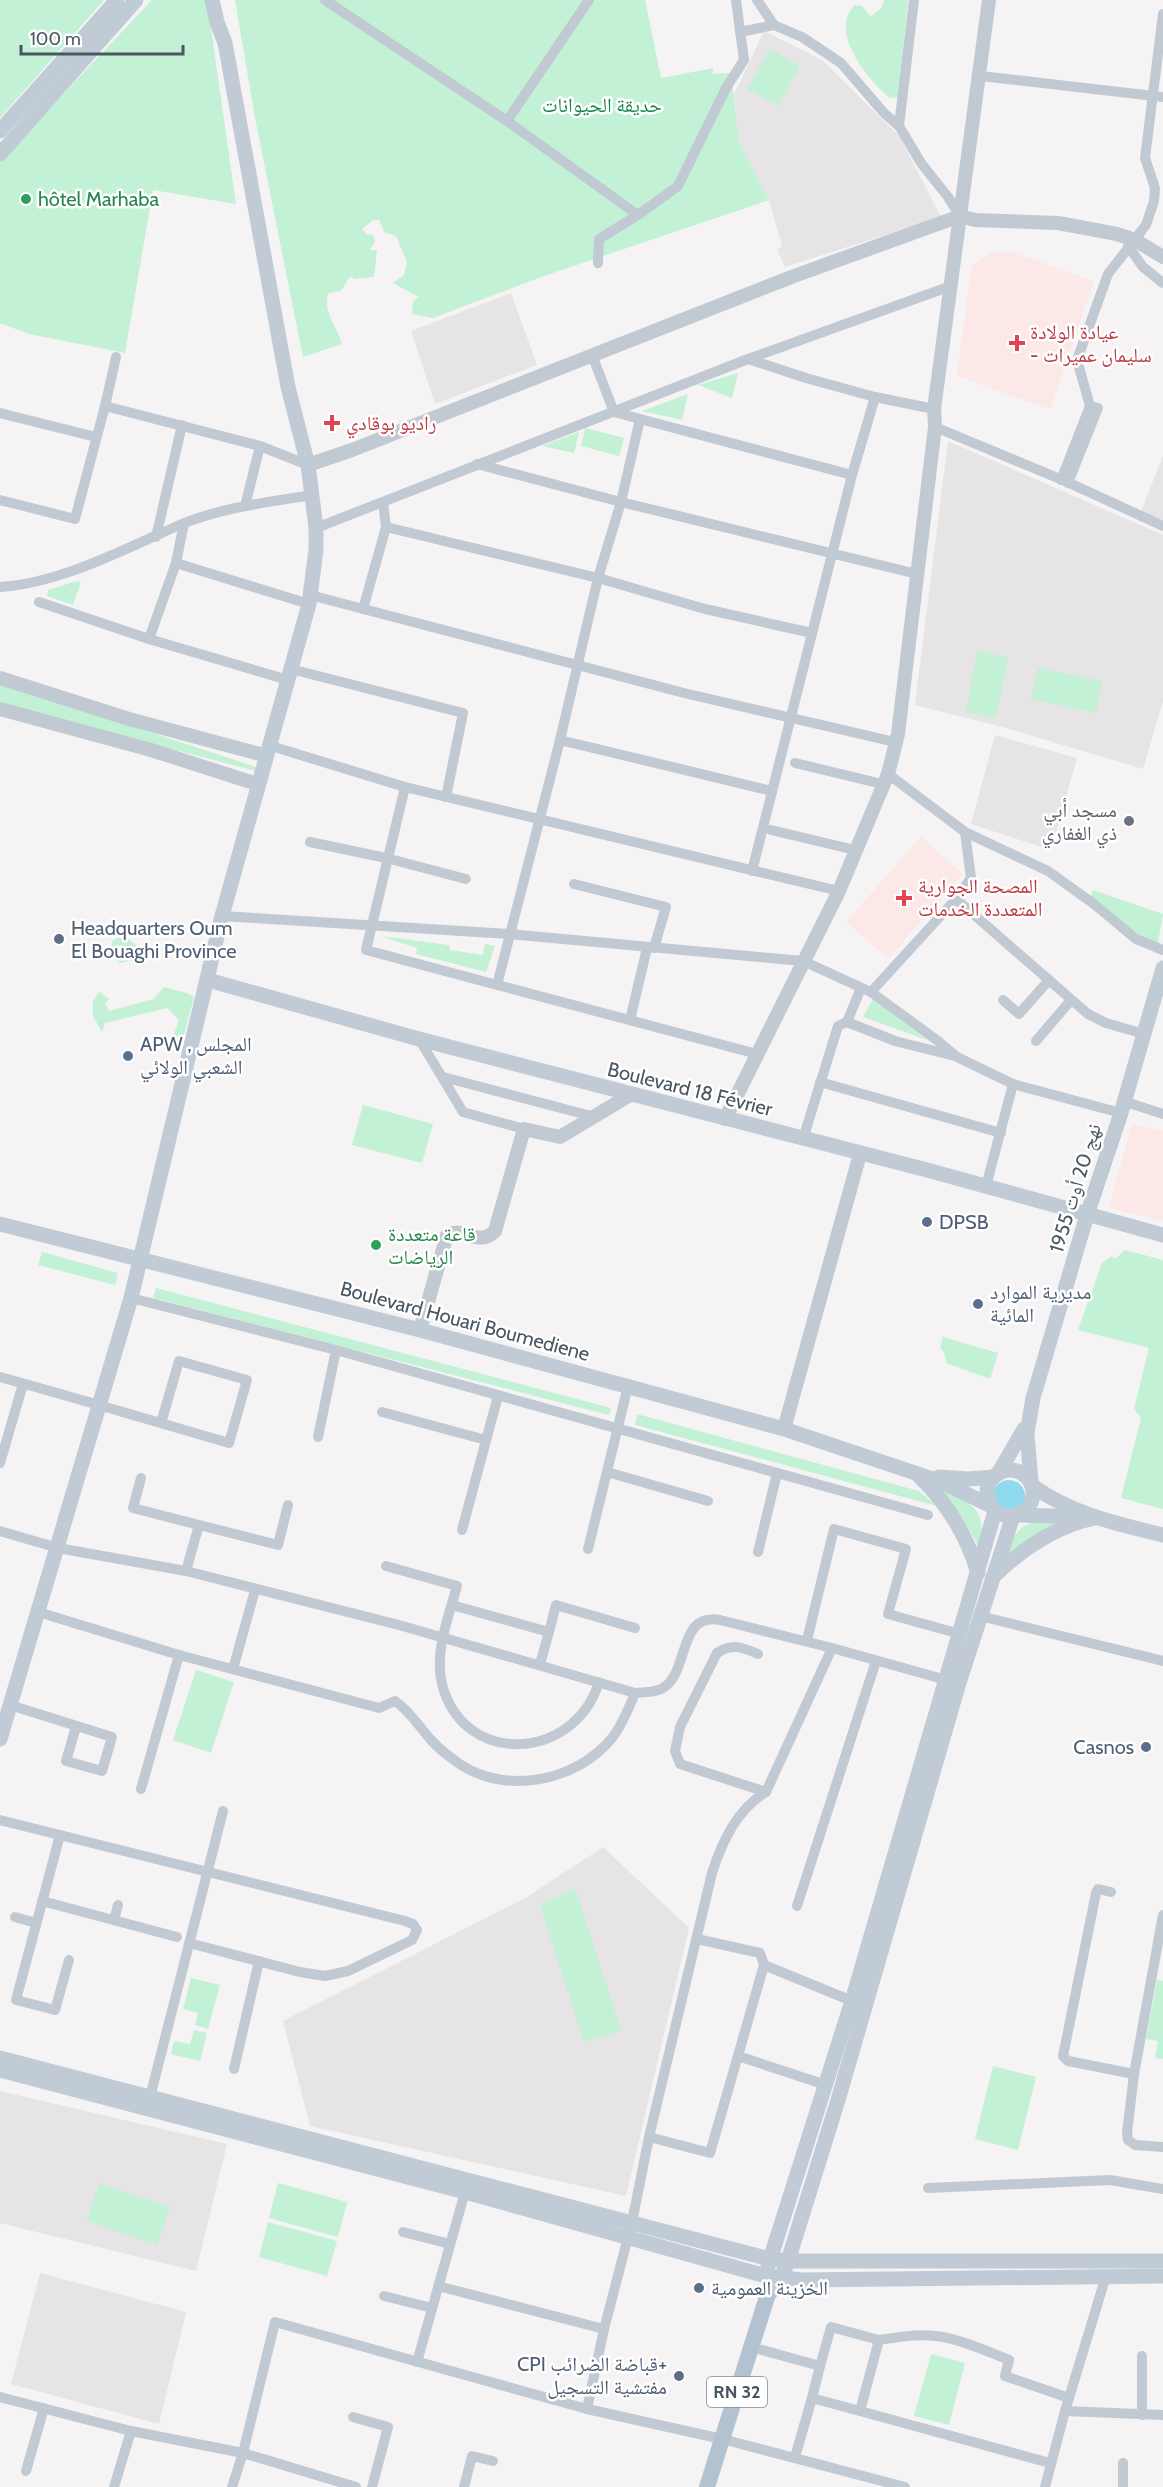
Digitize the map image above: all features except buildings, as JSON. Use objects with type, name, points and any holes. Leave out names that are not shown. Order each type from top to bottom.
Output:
[{"type":"main road","points":[[0,132],[117,0]]},
{"type":"main road","points":[[0,154],[136,0]]},
{"type":"main road","points":[[0,1738],[130,1298],[222,916],[309,599],[316,550],[313,495],[308,465],[288,387],[225,43],[212,0]]},
{"type":"main road","points":[[223,0],[226,24],[225,43]]},
{"type":"main road","name":"نهج 20 أوت 1955","points":[[996,1475],[1028,1421],[1087,1215],[1144,1034],[1159,1001],[1163,968]]},
{"type":"main road","name":"Boulevard 18 Février","points":[[208,980],[419,1039],[986,1186],[1163,1235]]},
{"type":"main road","name":"Boulevard Houari Boumediene","points":[[0,1224],[420,1330],[784,1429],[916,1473],[967,1493],[993,1509]]},
{"type":"main road","name":"نهج 20 أوت 1955","points":[[1028,1421],[1027,1452],[1032,1484]]},
{"type":"main road","points":[[773,2278],[770,2259],[952,1682],[980,1616],[993,1509],[987,1491],[996,1475],[1016,1471],[1022,1473],[1032,1484],[1057,1501],[1095,1518],[1163,1535]]},
{"type":"main road","points":[[916,1473],[937,1494],[954,1518],[985,1576]]},
{"type":"main road","name":"Boulevard Houari Boumediene","points":[[916,1473],[955,1478],[996,1475]]},
{"type":"main road","points":[[767,2297],[773,2278],[788,2261],[838,2100],[952,1682],[960,1634],[985,1576],[1016,1515],[1029,1506],[1033,1500],[1032,1484]]},
{"type":"main road","points":[[993,1509],[1006,1516],[1095,1518]]},
{"type":"main road","points":[[985,1576],[1066,1525],[1095,1518]]},
{"type":"main road","points":[[0,2058],[770,2259],[788,2261],[1163,2261]]},
{"type":"main road","points":[[0,2070],[465,2192],[773,2278],[1163,2276]]},
{"type":"main road","name":"RN 32","points":[[708,2487],[767,2297]]},
{"type":"street","points":[[325,0],[507,121],[638,215]]},
{"type":"street","points":[[507,121],[588,0]]},
{"type":"street","points":[[598,263],[599,239],[678,186],[726,88],[744,60],[736,0]]},
{"type":"street","points":[[757,0],[774,25],[802,37],[841,63],[884,113],[899,126],[921,163],[960,216]]},
{"type":"street","points":[[899,126],[914,0]]},
{"type":"street","points":[[725,1119],[839,891],[885,779],[898,734],[935,427],[934,409],[981,76],[989,0]]},
{"type":"street","points":[[1065,482],[1090,406],[1077,360],[1108,274],[1132,243],[1150,214],[1159,190],[1145,158],[1159,96],[1163,14]]},
{"type":"street","points":[[740,32],[774,25]]},
{"type":"street","points":[[981,76],[1159,96]]},
{"type":"street","points":[[105,406],[260,446],[308,465],[352,450],[794,276],[960,216],[975,220],[1058,223],[1132,243],[1163,257]]},
{"type":"street","points":[[1132,243],[1143,267],[1163,283]]},
{"type":"street","points":[[316,528],[748,358],[951,286]]},
{"type":"street","points":[[592,355],[614,412]]},
{"type":"street","points":[[0,500],[75,519],[116,357]]},
{"type":"street","points":[[748,358],[806,378],[875,397],[934,409]]},
{"type":"street","points":[[752,871],[852,476],[875,397]]},
{"type":"street","points":[[614,412],[852,476]]},
{"type":"street","points":[[0,413],[96,437]]},
{"type":"street","points":[[497,985],[508,934],[560,740],[598,578],[621,502],[640,419]]},
{"type":"street","points":[[156,537],[182,425]]},
{"type":"street","points":[[935,427],[1163,526]]},
{"type":"street","points":[[245,507],[260,446]]},
{"type":"street","points":[[477,464],[832,555],[917,574]]},
{"type":"street","points":[[0,587],[23,585],[47,579],[156,537],[184,523],[245,507],[313,495]]},
{"type":"street","points":[[363,609],[386,527],[383,502]]},
{"type":"street","points":[[149,639],[176,563],[184,523]]},
{"type":"street","points":[[386,527],[598,578],[705,609],[812,633]]},
{"type":"street","points":[[176,563],[309,599],[363,609],[577,665],[895,742]]},
{"type":"street","points":[[39,602],[149,639],[289,674],[464,713],[446,797]]},
{"type":"street","points":[[0,678],[129,719],[269,751],[539,820],[839,891]]},
{"type":"street","points":[[0,710],[152,750],[257,784]]},
{"type":"street","points":[[560,740],[772,791]]},
{"type":"street","points":[[795,763],[885,779],[965,832],[1048,871],[1094,904],[1136,939],[1163,950]]},
{"type":"street","points":[[405,787],[386,858],[366,950],[757,1054]]},
{"type":"street","points":[[771,830],[855,850]]},
{"type":"street","points":[[803,1139],[838,1026],[847,1022],[866,990],[956,899],[971,878],[965,832]]},
{"type":"street","points":[[310,842],[386,858],[466,879]]},
{"type":"street","points":[[574,884],[666,907],[651,948],[630,1020]]},
{"type":"street","points":[[956,899],[1088,1014],[1106,1023],[1144,1034]]},
{"type":"street","points":[[222,916],[508,934],[803,961],[866,990],[957,1057],[1013,1084],[1163,1114]]},
{"type":"street","points":[[1004,1000],[1018,1014],[1049,980]]},
{"type":"street","points":[[1036,1041],[1071,1000]]},
{"type":"street","points":[[847,1022],[896,1041],[957,1057]]},
{"type":"street","points":[[419,1039],[464,1112],[524,1129],[560,1137],[630,1095]]},
{"type":"street","points":[[443,1077],[595,1117]]},
{"type":"street","points":[[820,1082],[1001,1133]]},
{"type":"street","points":[[986,1186],[1013,1084]]},
{"type":"street","points":[[420,1330],[447,1235],[457,1233],[482,1238],[489,1237],[495,1231],[524,1129]]},
{"type":"street","points":[[784,1429],[860,1154]]},
{"type":"street","points":[[130,1298],[336,1350],[928,1515]]},
{"type":"street","points":[[318,1437],[336,1350]]},
{"type":"street","points":[[0,1377],[229,1443],[248,1380],[179,1361],[161,1423]]},
{"type":"street","points":[[0,1463],[23,1383]]},
{"type":"street","points":[[588,1549],[628,1386]]},
{"type":"street","points":[[462,1530],[498,1396]]},
{"type":"street","points":[[382,1412],[486,1440]]},
{"type":"street","points":[[607,1472],[708,1501]]},
{"type":"street","points":[[758,1552],[777,1473]]},
{"type":"street","points":[[141,1478],[133,1508],[278,1545],[288,1505]]},
{"type":"street","points":[[186,1571],[199,1525]]},
{"type":"street","points":[[807,1640],[834,1529],[906,1549],[888,1614],[960,1634]]},
{"type":"street","points":[[0,1531],[58,1548],[186,1571],[445,1637],[635,1693],[660,1690],[666,1686],[675,1676],[693,1627],[706,1619],[720,1620],[807,1640],[952,1682]]},
{"type":"street","points":[[386,1566],[457,1586],[440,1661],[440,1672],[446,1695],[467,1724],[498,1741],[522,1744],[556,1736],[584,1714],[599,1682]]},
{"type":"street","points":[[233,1669],[255,1590]]},
{"type":"street","points":[[452,1605],[549,1632]]},
{"type":"street","points":[[540,1664],[556,1605],[635,1628]]},
{"type":"street","points":[[38,1612],[179,1655],[379,1707],[395,1701],[413,1716],[433,1742],[462,1766],[496,1779],[532,1781],[561,1773],[599,1750],[620,1725],[635,1693]]},
{"type":"street","points":[[980,1616],[1163,1662]]},
{"type":"street","points":[[758,1654],[740,1647],[727,1646],[717,1653],[680,1727],[675,1751],[680,1764],[766,1792]]},
{"type":"street","points":[[586,2409],[719,1851],[742,1812],[755,1798],[766,1792],[832,1648]]},
{"type":"street","points":[[141,1789],[179,1655]]},
{"type":"street","points":[[797,1906],[876,1661]]},
{"type":"street","points":[[10,1705],[112,1737],[102,1771],[66,1761],[76,1727]]},
{"type":"street","points":[[150,2097],[223,1811]]},
{"type":"street","points":[[0,1820],[405,1921],[413,1924],[417,1930],[412,1940],[348,1971],[325,1977],[189,1943]]},
{"type":"street","points":[[60,1835],[16,2000],[55,2010],[69,1960]]},
{"type":"street","points":[[1111,1892],[1098,1889],[1096,1893],[1063,2056],[1068,2061],[1134,2074]]},
{"type":"street","points":[[42,1901],[177,1937]]},
{"type":"street","points":[[114,1920],[118,1905]]},
{"type":"street","points":[[1163,1915],[1134,2074],[1127,2137],[1135,2145],[1163,2147]]},
{"type":"street","points":[[15,1917],[36,1923]]},
{"type":"street","points":[[649,2137],[710,2153],[764,1965],[760,1953],[697,1939]]},
{"type":"street","points":[[234,2069],[259,1961]]},
{"type":"street","points":[[764,1965],[852,2001]]},
{"type":"street","points":[[738,2056],[826,2085]]},
{"type":"street","points":[[928,2188],[1110,2180],[1163,2188]]},
{"type":"street","points":[[417,2362],[465,2192]]},
{"type":"street","points":[[403,2232],[450,2244]]},
{"type":"street","points":[[1045,2487],[1050,2463],[1106,2276]]},
{"type":"street","points":[[438,2286],[604,2329]]},
{"type":"street","points":[[384,2296],[432,2308]]},
{"type":"street","points":[[232,2487],[243,2453],[275,2322],[586,2409],[722,2439],[905,2487]]},
{"type":"street","points":[[795,2457],[831,2327],[879,2340],[937,2336],[967,2344],[1009,2360],[1005,2376],[1069,2398]]},
{"type":"street","points":[[860,2411],[879,2340]]},
{"type":"street","points":[[751,2347],[820,2366]]},
{"type":"street","points":[[1142,2356],[1142,2415]]},
{"type":"street","points":[[0,2397],[130,2431],[243,2453],[356,2487]]},
{"type":"street","points":[[812,2397],[1050,2463]]},
{"type":"street","points":[[26,2471],[44,2408]]},
{"type":"street","points":[[1065,2412],[1163,2415]]},
{"type":"street","points":[[353,2417],[388,2427],[372,2487]]},
{"type":"street","points":[[114,2487],[130,2431]]},
{"type":"street","points":[[464,2487],[472,2456],[493,2461]]},
{"type":"street","points":[[1123,2463],[1123,2487]]},
{"type":"shaded area","points":[[764,31],[822,60],[899,136],[941,217],[785,267],[777,250],[782,246],[769,200],[746,160],[739,141],[734,95]]},
{"type":"shaded area","name":"عيادة الولادة - سليمان عميرات","points":[[1012,252],[1094,281],[1050,409],[957,376],[972,265],[991,253]]},
{"type":"shaded area","points":[[511,293],[537,365],[435,404],[411,331]]},
{"type":"shaded area","points":[[948,441],[1163,535],[1163,701],[1143,769],[1006,728],[915,705]]},
{"type":"shaded area","points":[[1163,456],[1163,524],[1140,514]]},
{"type":"shaded area","points":[[995,735],[1077,758],[1051,850],[971,824]]},
{"type":"shaded area","name":"المصحة الجوارية المتعددة الخدمات","points":[[921,837],[963,874],[888,958],[846,922]]},
{"type":"shaded area","points":[[1132,1124],[1163,1131],[1163,1221],[1109,1208]]},
{"type":"shaded area","points":[[603,1847],[689,1928],[626,2196],[310,2126],[283,2021],[527,1897]]},
{"type":"shaded area","points":[[0,2091],[227,2144],[196,2271],[0,2223]]},
{"type":"shaded area","points":[[40,2273],[186,2312],[159,2424],[11,2384]]},
{"type":"green space","points":[[0,0],[104,0],[0,118]]},
{"type":"green space","points":[[152,0],[207,0],[236,204],[153,190],[125,353],[29,334],[0,323],[0,161]]},
{"type":"green space","name":"حديقة الحيوانات","points":[[235,0],[645,0],[661,78],[714,68],[712,74],[731,73],[739,141],[769,200],[544,276],[433,318],[412,314],[413,301],[419,297],[393,283],[404,275],[407,262],[396,236],[384,232],[379,220],[373,220],[362,229],[366,234],[373,235],[375,242],[370,250],[377,250],[374,277],[355,279],[350,276],[341,291],[328,293],[327,307],[342,344],[303,357],[255,118]]},
{"type":"green space","points":[[884,0],[908,0],[898,97],[890,98],[874,83],[858,62],[848,40],[846,29],[848,16],[854,5],[862,6],[871,17],[882,7]]},
{"type":"green space","points":[[770,49],[800,66],[778,106],[747,89]]},
{"type":"green space","points":[[738,373],[732,398],[698,385]]},
{"type":"green space","points":[[688,394],[682,420],[642,411]]},
{"type":"green space","points":[[585,428],[624,438],[619,456],[581,446]]},
{"type":"green space","points":[[579,432],[574,453],[542,446]]},
{"type":"green space","points":[[77,581],[81,582],[73,605],[47,596],[48,590]]},
{"type":"green space","points":[[977,651],[1008,657],[996,718],[966,712]]},
{"type":"green space","points":[[1038,668],[1102,681],[1096,713],[1031,699]]},
{"type":"green space","points":[[0,683],[256,767],[256,771],[0,705]]},
{"type":"green space","points":[[1093,890],[1163,914],[1158,943],[1137,935],[1091,897]]},
{"type":"green space","points":[[125,936],[149,957],[119,963],[109,953],[113,940]]},
{"type":"green space","points":[[380,936],[449,945],[450,950],[483,955],[485,944],[495,946],[486,972],[416,954],[417,948]]},
{"type":"green space","points":[[164,987],[194,997],[182,1042],[173,1037],[179,1020],[167,1008],[105,1023],[102,1032],[93,1016],[93,1001],[99,992],[109,999],[105,1004],[109,1011],[154,999]]},
{"type":"green space","points":[[873,999],[927,1040],[863,1017]]},
{"type":"green space","points":[[363,1105],[433,1124],[422,1163],[352,1145]]},
{"type":"green space","points":[[1125,1250],[1163,1260],[1163,1509],[1121,1498],[1141,1418],[1134,1409],[1149,1348],[1078,1330],[1102,1263],[1112,1256],[1115,1259]]},
{"type":"green space","points":[[42,1252],[118,1273],[115,1285],[38,1265]]},
{"type":"green space","points":[[156,1288],[611,1408],[609,1415],[153,1298]]},
{"type":"green space","points":[[943,1337],[998,1353],[990,1379],[946,1363],[945,1354],[940,1347]]},
{"type":"green space","points":[[637,1414],[919,1491],[937,1506],[635,1425]]},
{"type":"green space","points":[[940,1489],[975,1509],[981,1523],[979,1547],[964,1521]]},
{"type":"green space","points":[[1062,1520],[1005,1557],[1015,1536],[1025,1526],[1031,1523]]},
{"type":"green space","points":[[196,1670],[234,1682],[211,1753],[173,1740]]},
{"type":"green space","points":[[575,1888],[621,2031],[584,2042],[540,1905]]},
{"type":"green space","points":[[191,1978],[220,1985],[208,2029],[195,2025],[198,2013],[183,2009]]},
{"type":"green space","points":[[1157,1980],[1163,1981],[1163,2059],[1155,2058],[1158,2041],[1146,2039]]},
{"type":"green space","points":[[194,2030],[207,2033],[200,2061],[171,2054],[174,2041],[190,2044]]},
{"type":"green space","points":[[993,2066],[1036,2077],[1018,2150],[975,2139]]},
{"type":"green space","points":[[99,2183],[170,2207],[157,2245],[87,2221]]},
{"type":"green space","points":[[278,2183],[347,2202],[338,2237],[269,2218]]},
{"type":"green space","points":[[268,2222],[337,2241],[327,2276],[259,2257]]},
{"type":"green space","points":[[931,2354],[965,2363],[949,2425],[914,2416]]},
{"type":"water","points":[[1009,1480],[1020,1485],[1025,1496],[1020,1507],[1009,1512],[998,1507],[993,1496],[998,1485]]},
{"type":"place","name":"hôtel Marhaba","points":[[26,199]]},
{"type":"place","name":"عيادة الولادة - سليمان عميرات","points":[[1017,343]]},
{"type":"place","name":"راديو بوقادي","points":[[332,423]]},
{"type":"place","name":"مسجد أبي ذي الغفاري","points":[[1129,821]]},
{"type":"place","name":"المصحة الجوارية المتعددة الخدمات","points":[[904,898]]},
{"type":"place","name":"Headquarters Oum El Bouaghi Province","points":[[59,939]]},
{"type":"place","name":"APW , المجلس الشعبي الولائي","points":[[128,1056]]},
{"type":"place","name":"DPSB","points":[[927,1222]]},
{"type":"place","name":"قاعة متعددة الرياضات","points":[[376,1245]]},
{"type":"place","name":"مديرية الموارد المائية","points":[[978,1304]]},
{"type":"place","name":"Casnos","points":[[1146,1747]]},
{"type":"place","name":"الخزينة العمومية","points":[[699,2288]]},
{"type":"place","name":"CPI قباضة الضرائب+ مفتشية التسجيل","points":[[679,2376]]}]
